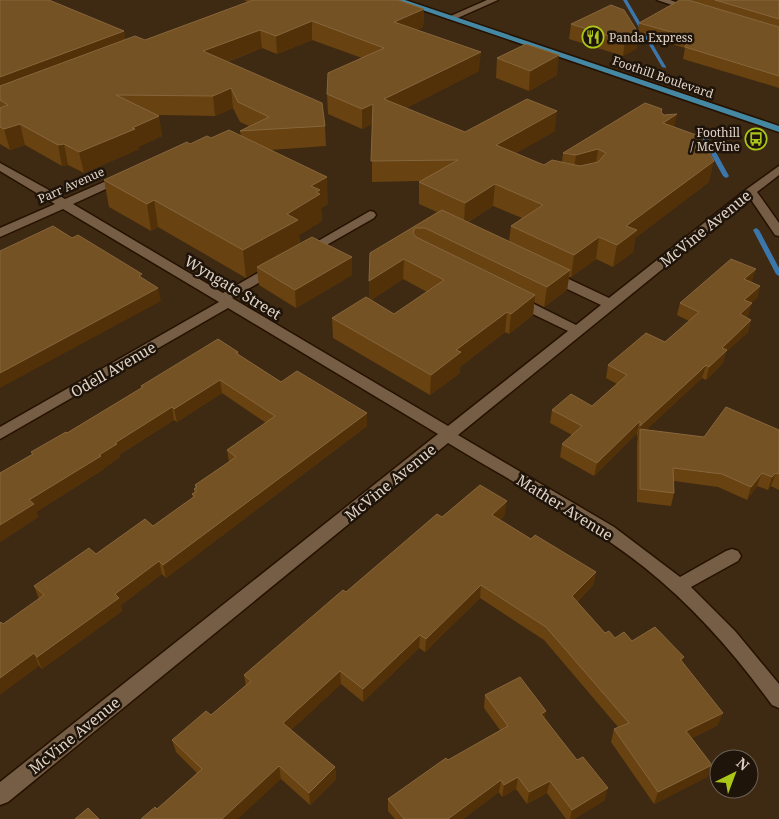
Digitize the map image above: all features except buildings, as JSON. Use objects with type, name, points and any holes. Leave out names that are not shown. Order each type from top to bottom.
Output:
[{"type":"main road","name":"Foothill Boulevard","points":[[397,0],[779,129]]},
{"type":"street","points":[[450,18],[494,0]]},
{"type":"street","points":[[662,0],[707,13]]},
{"type":"street","name":"Wyngate Street","points":[[0,166],[449,435]]},
{"type":"street","name":"McVine Avenue","points":[[0,794],[779,169]]},
{"type":"street","name":"Parr Avenue","points":[[0,233],[138,170]]},
{"type":"street","points":[[751,191],[779,232]]},
{"type":"street","name":"Odell Avenue","points":[[0,434],[290,260],[370,215]]},
{"type":"street","points":[[541,271],[611,304]]},
{"type":"street","points":[[508,296],[578,331]]},
{"type":"street","name":"Mather Avenue","points":[[449,435],[631,548],[678,586],[745,656],[779,699]]},
{"type":"street","points":[[678,586],[732,556]]},
{"type":"waterway","points":[[625,0],[664,67]]},
{"type":"waterway","points":[[699,127],[726,176]]},
{"type":"waterway","points":[[756,230],[779,274]]},
{"type":"place","name":"Panda Express","points":[[593,37]]},
{"type":"place","name":"Foothill / McVine","points":[[756,139]]}]
